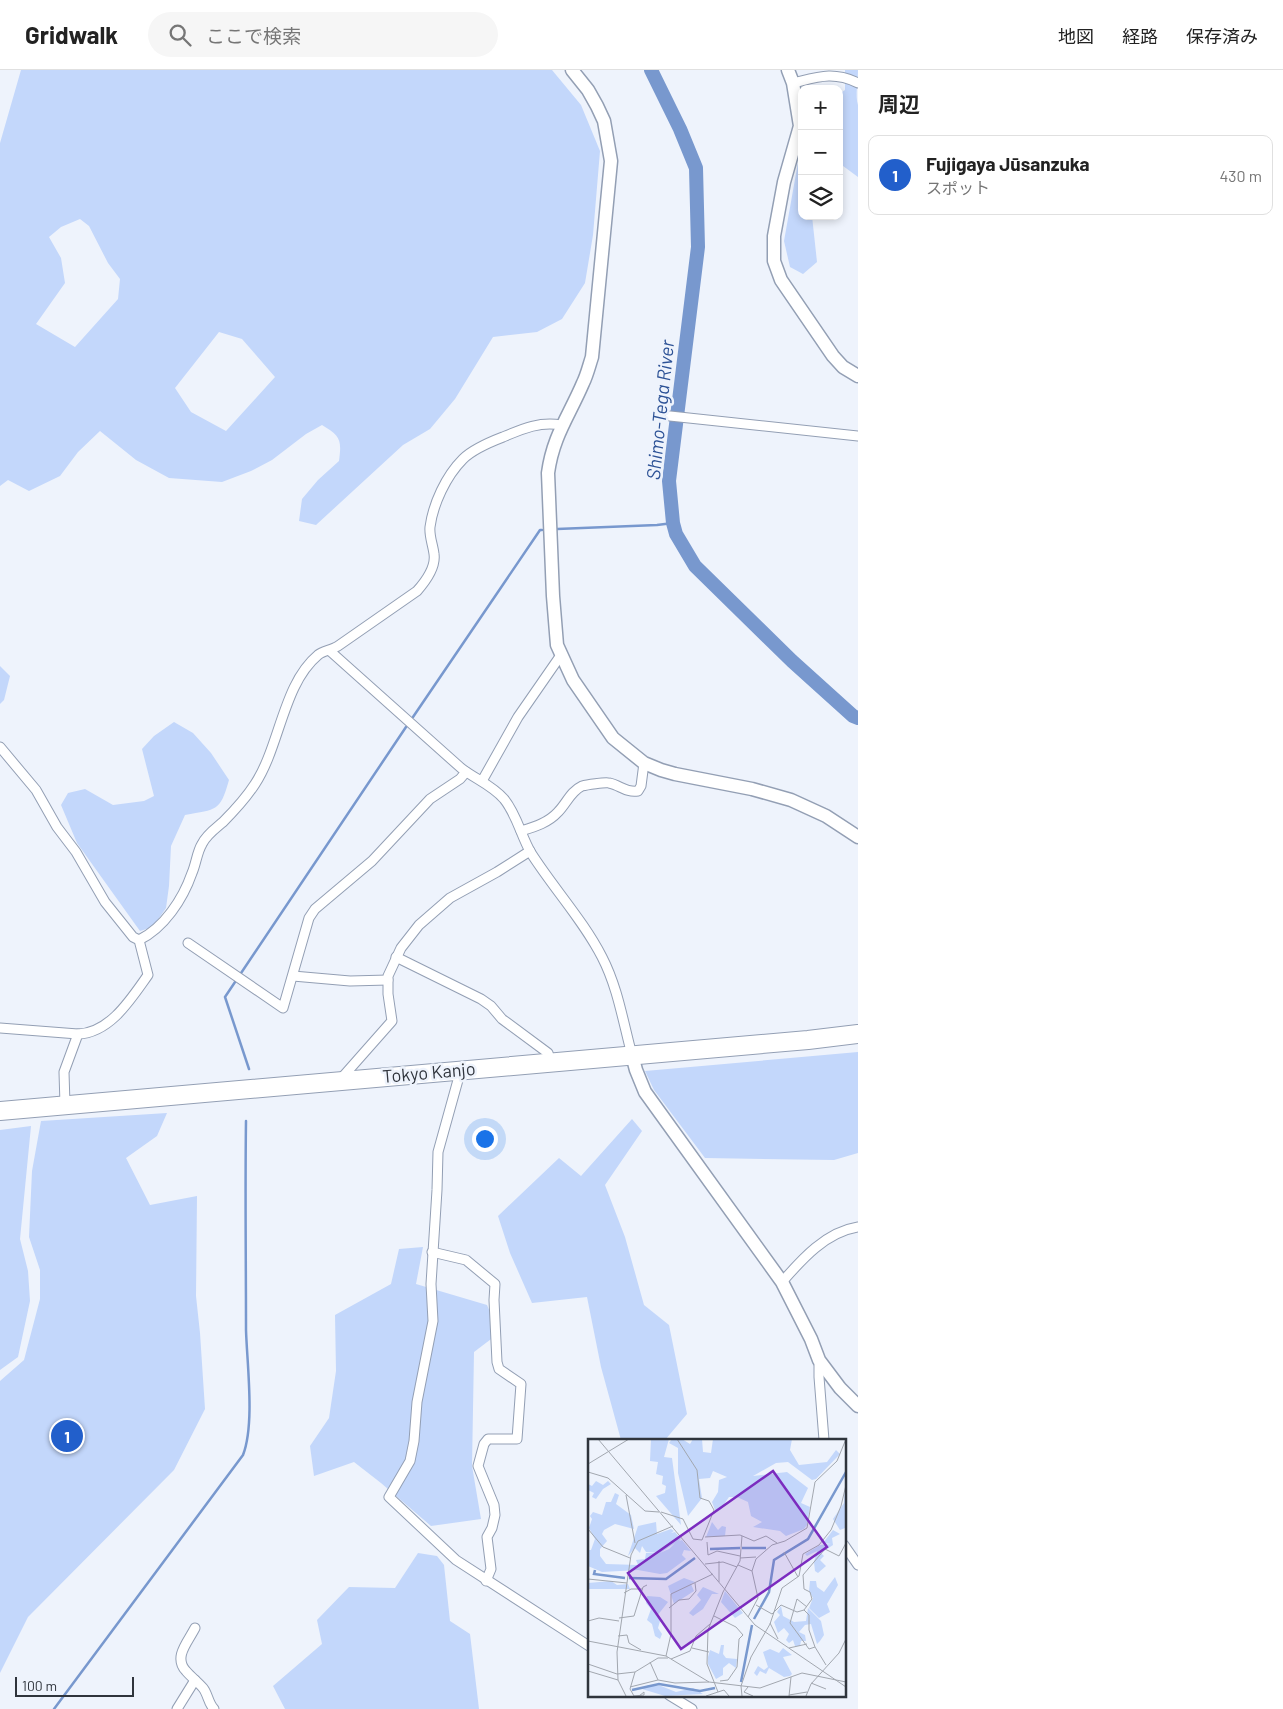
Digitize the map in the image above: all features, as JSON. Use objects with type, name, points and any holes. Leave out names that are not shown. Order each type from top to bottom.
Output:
[{"type":"highway","name":"Tokyo Kanjo","points":[[0,1110],[339,1081],[458,1075],[551,1062],[633,1060],[858,1034]]},
{"type":"highway","name":"Tokyo Kanjo","points":[[0,1121],[458,1075],[633,1060],[858,1046]]},
{"type":"street","points":[[572,70],[588,90],[604,121],[611,162],[592,357],[584,382],[562,425],[550,457],[548,482],[553,596],[558,645],[561,655],[573,680],[604,727],[620,745],[644,763],[675,774],[752,789],[791,800],[826,816],[858,837]]},
{"type":"street","points":[[788,70],[793,83],[800,126],[784,182],[774,236],[774,261],[781,280],[833,356],[843,367],[858,376]]},
{"type":"street","points":[[793,83],[825,75],[848,78],[858,83]]},
{"type":"street","points":[[670,416],[858,436]]},
{"type":"street","points":[[139,940],[157,929],[167,917],[188,884],[201,844],[246,797],[256,783],[299,676],[309,662],[320,652],[330,651],[417,591],[424,584],[435,556],[430,528],[436,507],[445,483],[464,458],[498,439],[523,428],[545,423],[562,425]]},
{"type":"street","points":[[330,651],[466,772],[482,781],[504,799],[530,851],[602,956],[612,977],[633,1060],[645,1092],[782,1282],[811,1339],[819,1360],[840,1388],[858,1406]]},
{"type":"street","points":[[482,781],[518,718],[561,655]]},
{"type":"street","points":[[0,747],[36,790],[57,827],[76,852],[105,902],[133,937],[139,940],[148,975],[134,995],[108,1023],[92,1032],[78,1034],[0,1028]]},
{"type":"street","points":[[521,832],[550,820],[575,791],[583,786],[608,783],[624,790],[638,791],[641,786],[644,763]]},
{"type":"street","points":[[188,944],[283,1008],[309,918],[315,909],[372,861],[430,799],[460,779],[466,772]]},
{"type":"street","points":[[339,1081],[392,1021],[388,994],[388,976],[396,957],[419,925],[444,903],[530,851]]},
{"type":"street","points":[[396,957],[481,999],[491,1006],[502,1019],[548,1053],[551,1062]]},
{"type":"street","points":[[293,976],[350,981],[388,980]]},
{"type":"street","points":[[66,1105],[64,1072],[78,1034]]},
{"type":"street","points":[[458,1075],[438,1152],[431,1284],[433,1322],[417,1402],[414,1440],[410,1461],[389,1497],[443,1549],[486,1581],[588,1645]]},
{"type":"street","points":[[782,1282],[826,1238],[858,1227]]},
{"type":"street","points":[[432,1252],[466,1260],[496,1284],[494,1300],[497,1362],[499,1369],[521,1384],[517,1440],[488,1440],[484,1444],[478,1466],[494,1505],[495,1515],[492,1528],[487,1537],[490,1569],[486,1581]]},
{"type":"street","points":[[819,1360],[824,1439]]},
{"type":"street","points":[[846,1548],[858,1565]]},
{"type":"street","points":[[195,1628],[181,1652],[180,1661],[184,1670],[204,1689],[210,1705],[214,1709]]},
{"type":"street","points":[[177,1709],[195,1680]]},
{"type":"street","points":[[671,1696],[692,1709]]},
{"type":"shaded area","points":[[21,70],[552,70],[581,105],[600,151],[593,235],[585,283],[562,319],[537,332],[493,337],[455,399],[430,429],[403,445],[316,525],[299,521],[302,499],[318,480],[339,461],[340,454],[340,443],[336,435],[322,425],[306,434],[272,460],[251,471],[222,482],[169,478],[136,460],[100,431],[78,452],[60,476],[29,491],[8,480],[0,486],[0,143]],"holes":[[[80,219],[89,226],[108,263],[120,279],[118,299],[75,347],[36,324],[65,283],[61,258],[49,237],[61,227]],[[219,332],[242,339],[275,377],[226,431],[191,412],[175,388]]]},
{"type":"shaded area","points":[[845,70],[858,70],[858,177],[843,166],[843,91],[845,90]]},
{"type":"shaded area","points":[[798,162],[798,220],[812,220],[817,262],[803,274],[790,267],[784,241]]},
{"type":"shaded area","points":[[0,666],[10,676],[4,700],[0,704]]},
{"type":"shaded area","points":[[174,722],[193,733],[211,753],[229,780],[220,804],[211,810],[185,815],[171,846],[166,908],[153,927],[140,931],[77,843],[61,805],[68,793],[85,789],[113,805],[144,801],[154,796],[142,749],[154,736]]},
{"type":"shaded area","points":[[858,1052],[858,1153],[834,1160],[705,1158],[654,1090],[645,1071]]},
{"type":"shaded area","points":[[167,1113],[157,1136],[126,1158],[150,1205],[197,1196],[196,1296],[205,1409],[174,1470],[28,1617],[0,1673],[0,1381],[24,1360],[40,1299],[40,1270],[29,1237],[32,1171],[41,1121]]},
{"type":"shaded area","points":[[632,1119],[642,1131],[605,1185],[625,1237],[644,1305],[669,1325],[687,1414],[666,1439],[621,1439],[601,1367],[587,1297],[532,1303],[510,1253],[498,1216],[559,1158],[581,1176]]},
{"type":"shaded area","points":[[31,1126],[20,1239],[28,1271],[30,1301],[18,1357],[0,1370],[0,1130]]},
{"type":"shaded area","points":[[423,1247],[416,1284],[487,1305],[499,1333],[474,1352],[472,1466],[481,1519],[431,1526],[354,1462],[314,1476],[310,1446],[329,1418],[336,1371],[335,1315],[391,1284],[399,1249]]},
{"type":"shaded area","points":[[418,1553],[437,1556],[444,1565],[450,1621],[470,1634],[479,1709],[285,1709],[273,1686],[322,1644],[317,1620],[349,1587],[395,1588]]},
{"type":"waterway","name":"Shimo-Tega River","points":[[651,70],[680,129],[696,168],[698,247],[669,481],[673,523],[676,534],[695,566],[792,661],[853,716],[858,718]]},
{"type":"waterway","points":[[557,529],[673,523]]},
{"type":"waterway","points":[[413,717],[540,530],[542,530]]},
{"type":"waterway","points":[[249,1069],[225,997],[406,727]]},
{"type":"waterway","points":[[54,1709],[243,1455],[249,1427],[249,1376],[246,1330],[246,1121]]},
{"type":"place","name":"Fujigaya Jūsanzuka","points":[[67,1436]]}]
